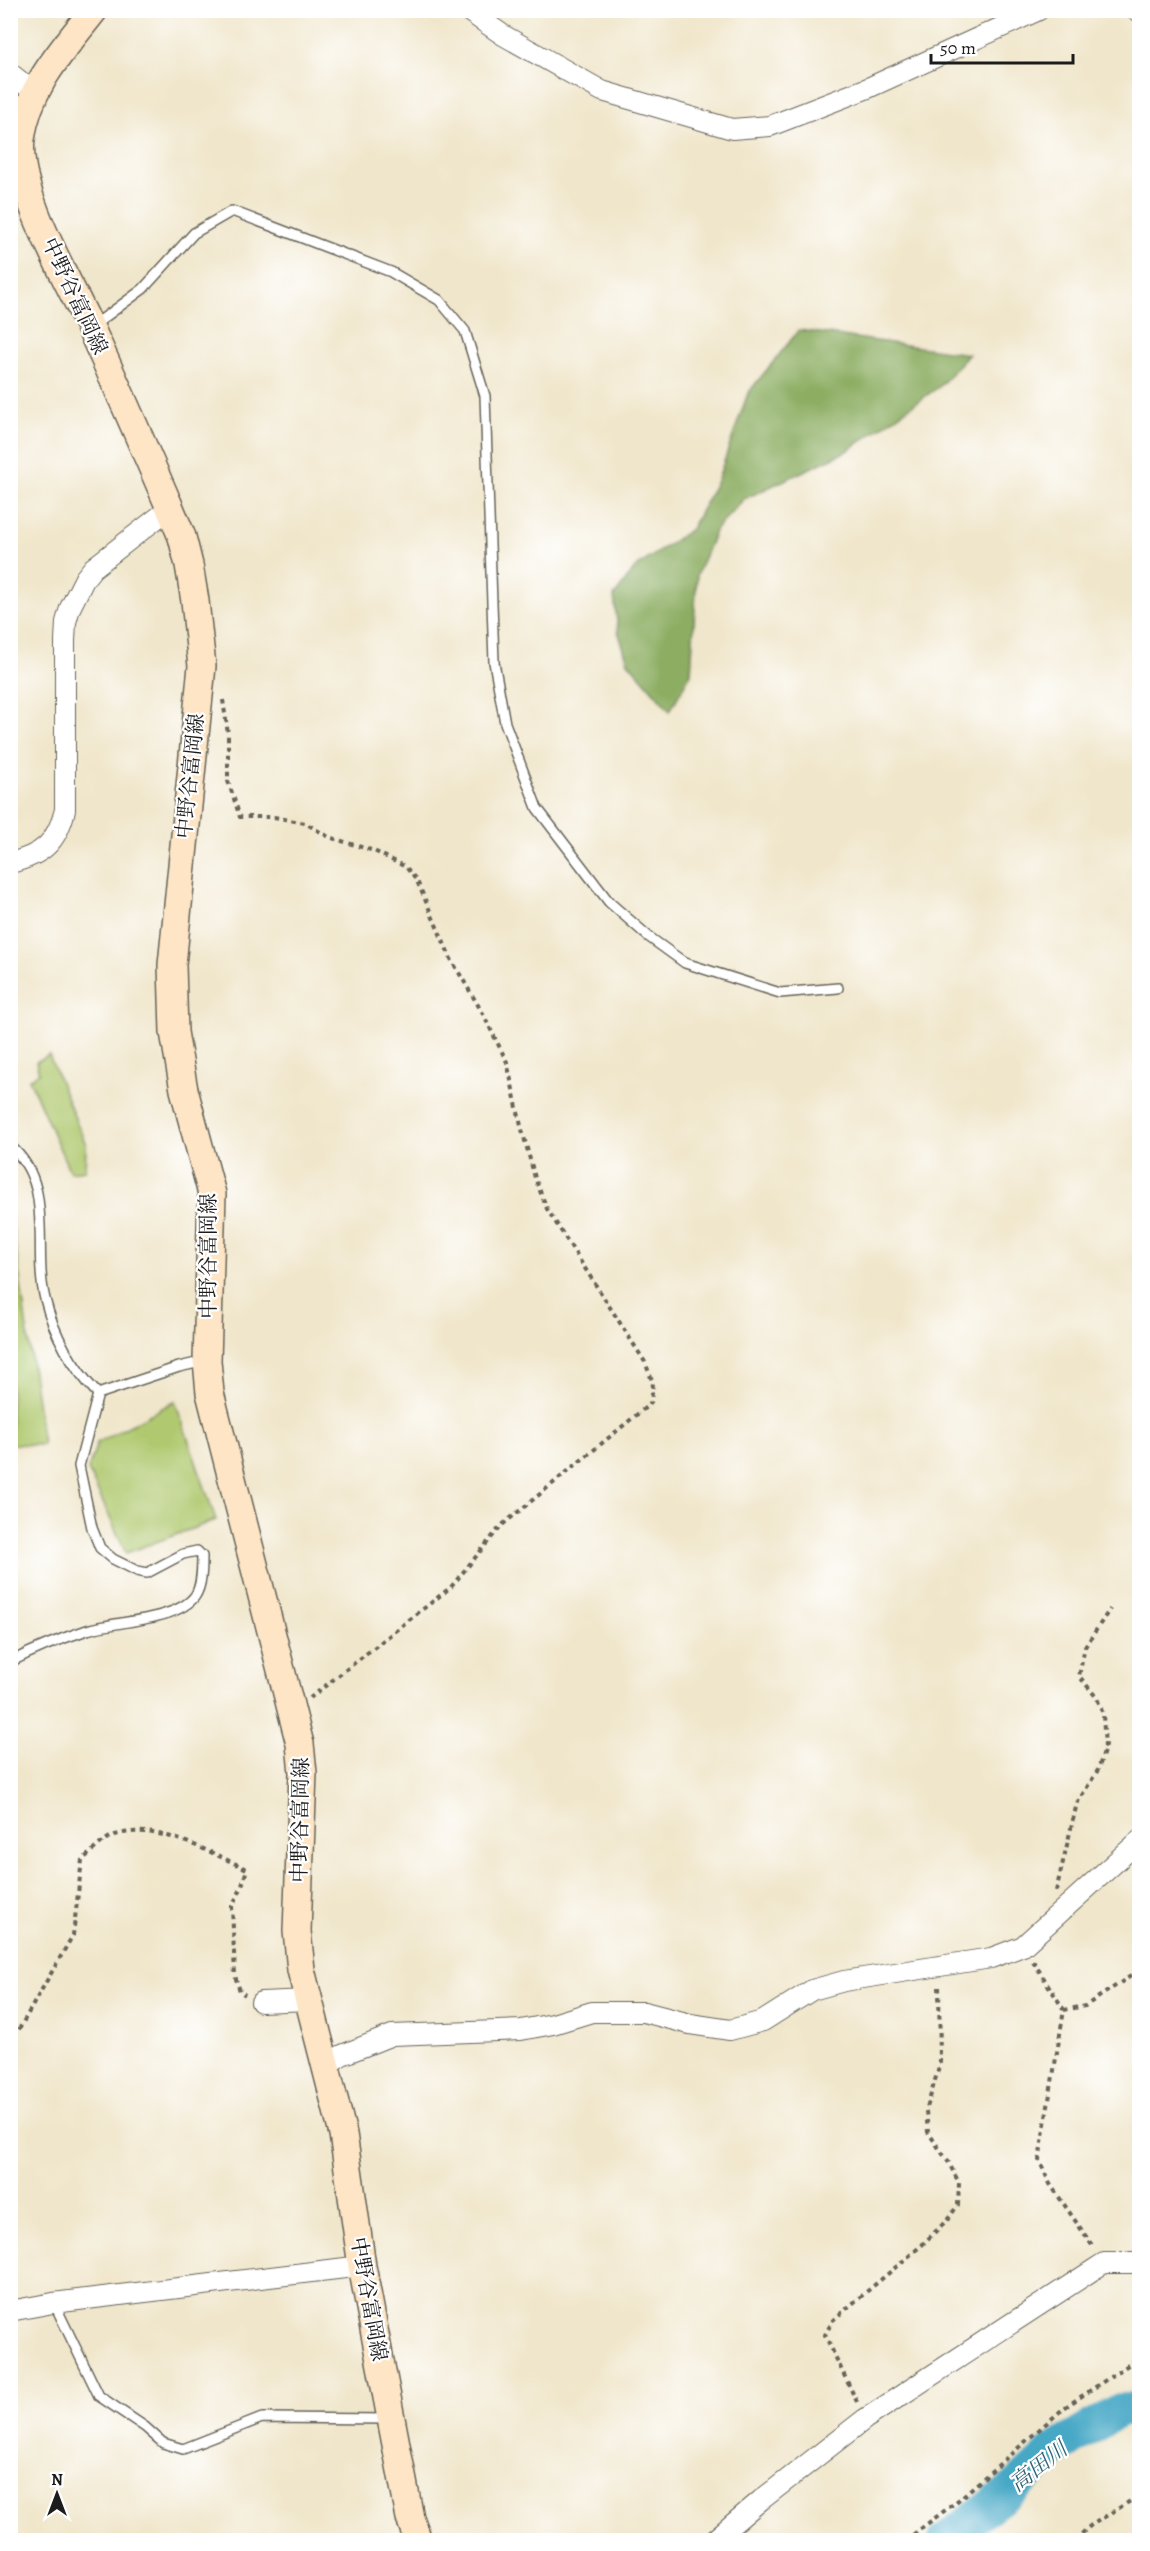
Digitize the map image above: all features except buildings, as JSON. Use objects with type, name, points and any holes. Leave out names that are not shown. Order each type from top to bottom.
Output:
[{"type":"main road","name":"中野谷富岡線","points":[[94,10],[49,65],[34,92],[16,141],[23,175],[45,232],[91,328],[170,508],[182,537],[189,565],[202,666],[172,965],[174,1032],[184,1090],[212,1194],[207,1361],[210,1393],[293,1711],[303,1773],[297,1931],[301,1970],[343,2134],[362,2266],[410,2518],[418,2541]]},
{"type":"street","points":[[467,10],[503,35],[602,91],[732,129],[770,126],[791,118],[868,88],[1039,10]]},
{"type":"street","points":[[10,73],[34,92]]},
{"type":"street","points":[[10,863],[47,847],[55,837],[65,810],[65,641],[66,622],[74,600],[93,568],[170,508]]},
{"type":"street","points":[[327,2065],[342,2055],[392,2035],[521,2030],[553,2024],[592,2012],[644,2012],[690,2024],[730,2030],[764,2021],[812,1990],[844,1981],[991,1958],[1023,1946],[1140,1840]]},
{"type":"street","points":[[261,2002],[308,2000]]},
{"type":"street","points":[[714,2541],[761,2500],[865,2419],[1104,2263],[1140,2263]]},
{"type":"street","points":[[10,2311],[54,2303],[362,2266]]},
{"type":"lane","points":[[91,328],[143,289],[194,233],[232,212],[391,272],[439,300],[465,331],[485,396],[494,662],[505,723],[537,808],[609,902],[649,937],[685,963],[780,993],[838,988]]},
{"type":"lane","points":[[10,1146],[19,1153],[31,1170],[36,1184],[44,1297],[54,1328],[76,1369],[98,1394]]},
{"type":"lane","points":[[98,1394],[179,1367],[207,1361]]},
{"type":"lane","points":[[10,1662],[44,1645],[89,1629],[169,1612],[195,1597],[200,1586],[202,1556],[197,1551],[183,1554],[147,1573],[124,1566],[100,1548],[92,1528],[79,1466],[98,1394]]},
{"type":"lane","points":[[54,2303],[99,2396],[145,2427],[163,2443],[183,2449],[262,2418],[391,2419]]},
{"type":"path","points":[[222,696],[228,734],[228,781],[240,817],[274,817],[305,823],[329,837],[374,851],[406,867],[417,881],[451,959],[482,1012],[507,1062],[535,1178],[547,1209],[645,1362],[653,1383],[651,1403],[501,1526],[451,1587],[293,1711]]},
{"type":"path","points":[[1057,1914],[1054,1900],[1077,1803],[1098,1770],[1106,1748],[1103,1714],[1098,1698],[1079,1676],[1085,1647],[1110,1609]]},
{"type":"path","points":[[10,2045],[73,1935],[82,1860],[113,1835],[149,1831],[247,1869],[241,1889],[232,1906],[235,1976],[240,1991],[248,1998],[261,2002]]},
{"type":"path","points":[[1023,1946],[1064,2010],[1040,2160],[1050,2184],[1104,2263]]},
{"type":"path","points":[[865,2419],[825,2335],[833,2320],[922,2245],[948,2219],[958,2205],[959,2183],[949,2163],[928,2132],[926,2111],[940,2063],[938,1968]]},
{"type":"path","points":[[1064,2010],[1085,2006],[1140,1970]]},
{"type":"path","points":[[906,2541],[956,2502],[1064,2408],[1140,2357]]},
{"type":"path","points":[[1075,2541],[1090,2526],[1140,2495]]},
{"type":"green space","points":[[799,330],[969,354],[940,386],[847,451],[744,499],[716,529],[697,575],[691,673],[670,711],[628,662],[618,631],[614,596],[635,568],[691,529],[718,479],[748,393]]},
{"type":"green space","points":[[49,1055],[86,1145],[85,1170],[70,1172],[29,1079],[39,1073],[36,1062]]},
{"type":"green space","points":[[11,1214],[43,1445],[11,1444]]},
{"type":"green space","points":[[175,1401],[216,1520],[126,1553],[88,1470],[97,1443]]},
{"type":"waterway","name":"高田川","points":[[945,2540],[1015,2487],[1054,2450],[1120,2410],[1140,2410]]}]
